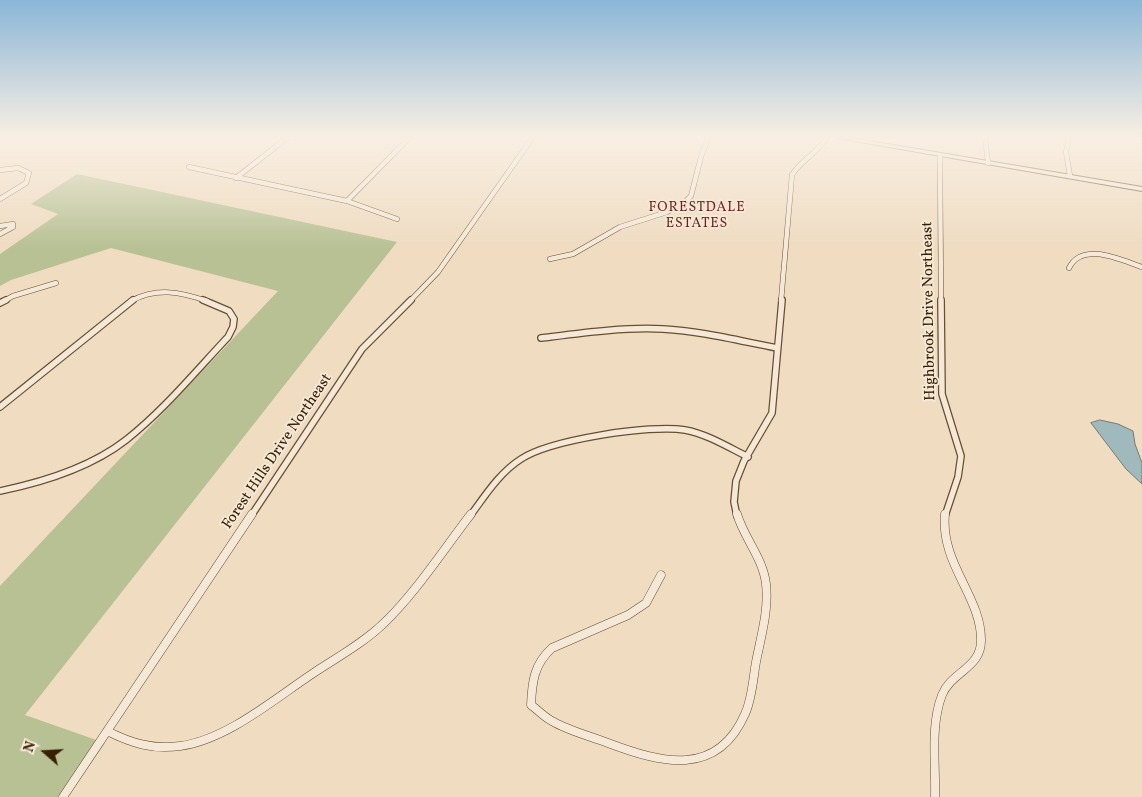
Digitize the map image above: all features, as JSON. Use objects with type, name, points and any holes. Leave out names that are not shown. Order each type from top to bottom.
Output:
[{"type":"street","points":[[0,199],[26,183],[29,174]]},
{"type":"street","points":[[220,174],[347,201],[398,218]]},
{"type":"street","points":[[236,178],[241,174]]},
{"type":"street","points":[[347,201],[373,174]]},
{"type":"street","name":"Forest Hills Drive Northeast","points":[[63,797],[362,350],[376,333],[417,295],[438,272],[507,174]]},
{"type":"street","points":[[550,259],[570,255],[613,230],[638,220],[673,210],[691,196],[697,174]]},
{"type":"street","points":[[660,575],[646,603],[634,611],[552,648],[541,656],[533,674],[531,706],[551,721],[621,748],[666,761],[682,762],[697,759],[713,752],[727,741],[738,728],[746,712],[767,608],[765,580],[761,564],[741,529],[734,506],[736,482],[772,413],[792,174]]},
{"type":"street","name":"Highbrook Drive Northeast","points":[[935,797],[939,701],[948,683],[975,662],[980,653],[982,642],[978,620],[950,557],[945,531],[946,510],[959,472],[961,457],[959,444],[946,411],[942,394],[940,174]]},
{"type":"street","points":[[1059,174],[1142,189]]},
{"type":"street","points":[[0,226],[13,224],[13,227],[8,231],[0,234]]},
{"type":"street","points":[[1069,268],[1070,262],[1075,257],[1088,254],[1105,256],[1142,267]]},
{"type":"street","points":[[0,303],[13,296],[56,283]]},
{"type":"street","points":[[0,407],[126,304],[145,294],[164,291],[176,292],[222,306],[234,317],[234,323],[228,337],[141,427],[124,441],[106,453],[75,468],[20,486],[0,490]]},
{"type":"street","points":[[541,338],[599,331],[662,329],[686,331],[778,348]]},
{"type":"street","points":[[107,731],[129,742],[154,747],[180,746],[204,740],[237,724],[360,643],[383,624],[402,604],[502,474],[520,459],[541,449],[639,429],[666,427],[702,435],[748,458]]},
{"type":"green space","points":[[78,174],[397,242],[25,715],[105,743],[68,797],[0,797],[0,586],[278,291],[111,248],[11,280],[0,286],[0,254],[58,214],[31,204]]},
{"type":"water","points":[[1100,420],[1118,424],[1133,431],[1135,444],[1142,463],[1142,484],[1126,469],[1091,423]]},
{"type":"district","name":"FORESTDALE ESTATES","points":[[697,216]]}]
